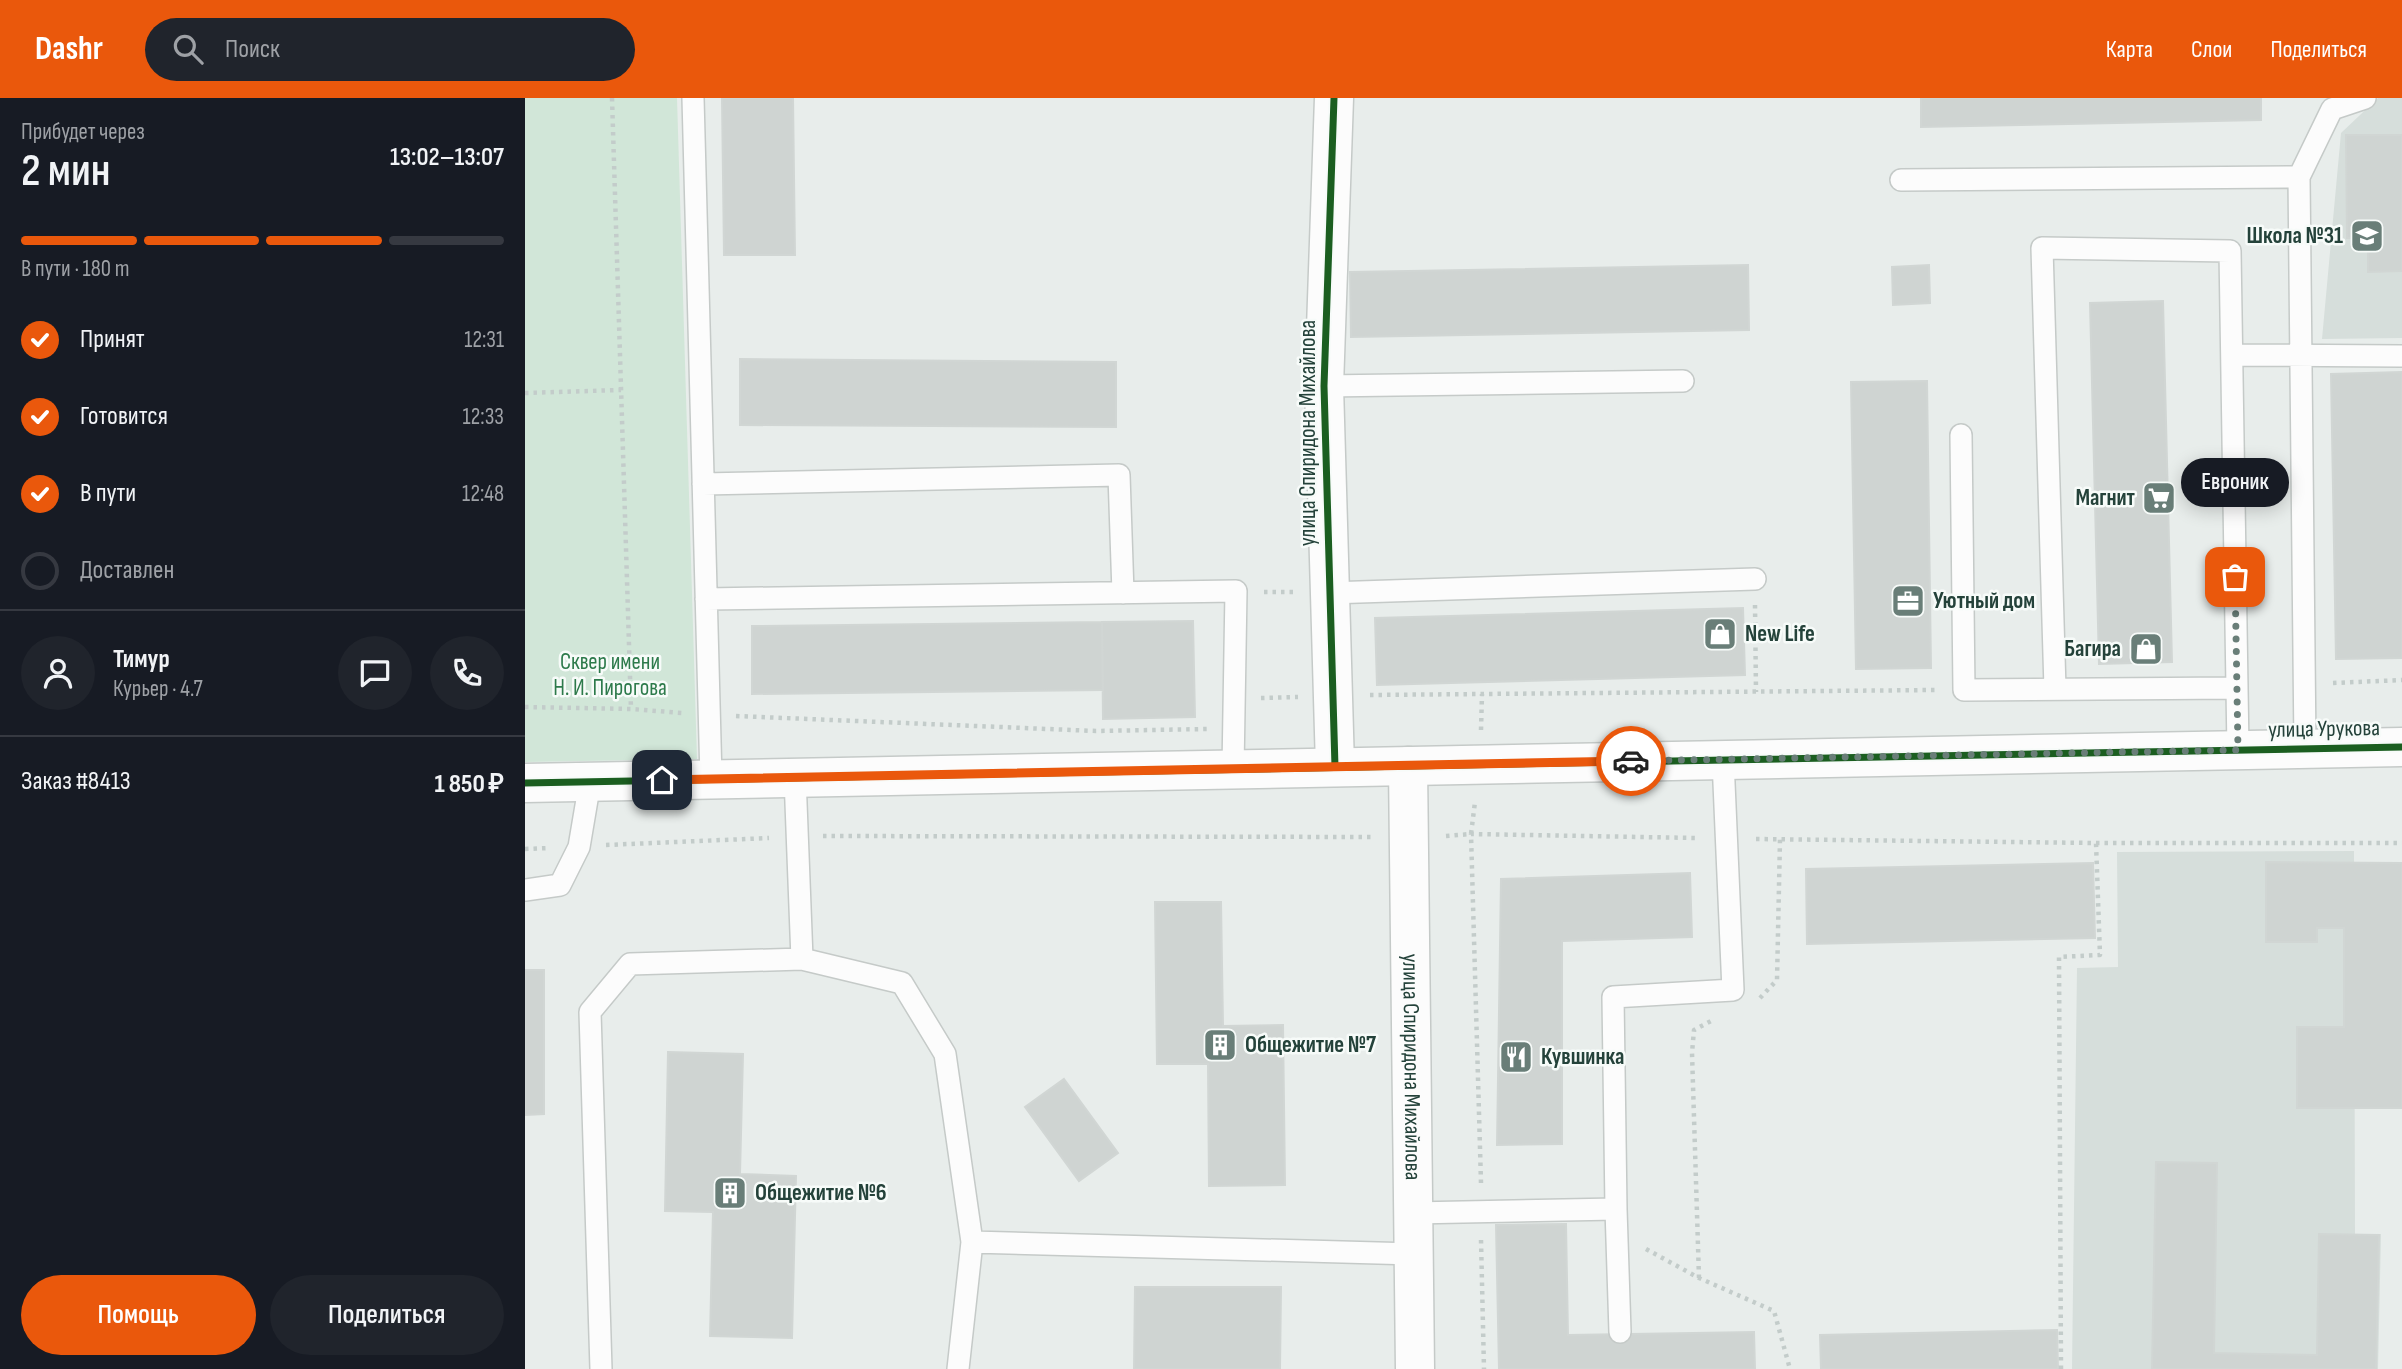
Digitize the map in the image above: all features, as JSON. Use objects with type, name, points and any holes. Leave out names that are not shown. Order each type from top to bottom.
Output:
[{"type":"street","name":"улица Спиридона Михайлова","points":[[1334,98],[1324,386],[1335,767]]},
{"type":"street","name":"улица Урукова","points":[[525,783],[2402,747]]},
{"type":"street","name":"улица Спиридона Михайлова","points":[[1408,766],[1415,1369]]},
{"type":"lane","points":[[693,98],[711,779]]},
{"type":"lane","points":[[2305,748],[2299,177],[2333,104],[2365,98]]},
{"type":"lane","points":[[1901,180],[2299,177]]},
{"type":"lane","points":[[2055,689],[2042,248],[2230,251],[2238,750]]},
{"type":"lane","points":[[2232,355],[2402,356]]},
{"type":"lane","points":[[1324,386],[1683,381]]},
{"type":"lane","points":[[1961,435],[1964,690],[2236,688]]},
{"type":"lane","points":[[703,484],[1119,475],[1123,593]]},
{"type":"lane","points":[[1329,593],[1755,579]]},
{"type":"lane","points":[[706,599],[1236,591],[1233,769]]},
{"type":"lane","points":[[1620,1332],[1613,997],[1733,990],[1723,760]]},
{"type":"lane","points":[[795,777],[802,959]]},
{"type":"lane","points":[[525,890],[560,885],[579,847],[590,782]]},
{"type":"lane","points":[[601,1369],[590,1012],[629,964],[802,959],[902,983],[945,1054],[972,1242],[958,1369]]},
{"type":"lane","points":[[1413,1213],[1616,1209]]},
{"type":"lane","points":[[972,1242],[1414,1254]]},
{"type":"path","points":[[612,98],[631,709]]},
{"type":"path","points":[[525,393],[621,390]]},
{"type":"path","points":[[1755,579],[1756,692]]},
{"type":"path","points":[[1236,591],[1329,593]]},
{"type":"path","points":[[1471,834],[1485,1369]]},
{"type":"path","points":[[579,847],[797,836],[1408,837],[1471,834],[2096,843],[2402,843]]},
{"type":"path","points":[[1752,1002],[1764,996],[1777,980],[1780,839]]},
{"type":"path","points":[[2061,1369],[2059,957],[2100,955],[2096,843]]},
{"type":"path","points":[[1699,1278],[1693,1030],[1717,1019]]},
{"type":"path","points":[[1616,1233],[1699,1278],[1774,1311],[1790,1369]]},
{"type":"shaded area","name":"Школа №31","points":[[2378,98],[2402,98],[2402,338],[2322,339],[2341,133]]},
{"type":"shaded area","points":[[2354,851],[2355,1234],[2381,1234],[2378,1369],[2072,1369],[2077,968],[2118,967],[2117,852]]},
{"type":"green space","name":"Сквер имени Н. И. Пирогова","points":[[525,98],[677,98],[697,759],[525,762]]},
{"type":"building","points":[[722,98],[793,98],[795,255],[724,255]]},
{"type":"building","points":[[1921,98],[2261,98],[2261,120],[1921,127]]},
{"type":"building","points":[[2346,135],[2402,135],[2402,271],[2368,272],[2368,238],[2347,238]]},
{"type":"building","points":[[1748,265],[1749,330],[1351,337],[1350,272]]},
{"type":"building","points":[[1929,265],[1930,303],[1893,305],[1892,267]]},
{"type":"building","points":[[2163,301],[2172,662],[2099,664],[2090,303]]},
{"type":"building","points":[[740,359],[1116,362],[1116,427],[740,425]]},
{"type":"building","points":[[2402,372],[2402,658],[2336,659],[2331,374]]},
{"type":"building","points":[[1927,381],[1931,668],[1856,669],[1851,382]]},
{"type":"building","points":[[1743,608],[1745,675],[1377,685],[1375,618]]},
{"type":"building","points":[[1193,621],[1195,717],[1103,719],[1102,622]]},
{"type":"building","points":[[1102,622],[1103,690],[752,694],[752,626]]},
{"type":"building","points":[[2266,862],[2402,863],[2402,1108],[2297,1108],[2297,1027],[2344,1027],[2344,928],[2317,928],[2317,942],[2266,942]]},
{"type":"building","points":[[2093,863],[2095,938],[1807,944],[1806,869]]},
{"type":"building","points":[[1690,873],[1692,937],[1562,941],[1562,1144],[1497,1145],[1501,879]]},
{"type":"building","name":"Общежитие №7","points":[[1155,902],[1221,902],[1223,1026],[1283,1025],[1285,1185],[1209,1186],[1208,1064],[1157,1064]]},
{"type":"building","points":[[525,970],[544,970],[544,1114],[525,1115]]},
{"type":"building","name":"Общежитие №6","points":[[668,1052],[743,1054],[740,1174],[796,1176],[792,1338],[710,1336],[713,1212],[665,1211]]},
{"type":"building","points":[[1064,1079],[1118,1153],[1079,1181],[1025,1107]]},
{"type":"building","points":[[2156,1162],[2217,1163],[2214,1353],[2317,1355],[2319,1234],[2379,1235],[2376,1369],[2152,1369]]},
{"type":"building","points":[[1566,1224],[1568,1335],[1754,1332],[1755,1369],[1499,1369],[1496,1225]]},
{"type":"building","points":[[1135,1287],[1281,1287],[1280,1369],[1134,1369]]},
{"type":"building","points":[[2057,1330],[2058,1369],[1821,1369],[1820,1335]]},
{"type":"cycle path","points":[[1334,98],[1324,386],[1335,767]]},
{"type":"cycle path","points":[[525,783],[2402,747]]},
{"type":"way so far","points":[[1631,761],[2238,750],[2235,577]]},
{"type":"place","name":"Школа №31","points":[[2367,236]]},
{"type":"place","name":"Магнит","points":[[2159,498]]},
{"type":"place","name":"Евроник","points":[[2235,577]]},
{"type":"place","name":"Уютный дом","points":[[1908,601]]},
{"type":"place","name":"New Life","points":[[1720,634]]},
{"type":"place","name":"Багира","points":[[2146,649]]},
{"type":"place","name":"Общежитие №7","points":[[1220,1045]]},
{"type":"place","name":"Кувшинка","points":[[1516,1057]]},
{"type":"place","name":"Общежитие №6","points":[[730,1193]]},
{"type":"route","points":[[662,780],[1631,761]]}]
